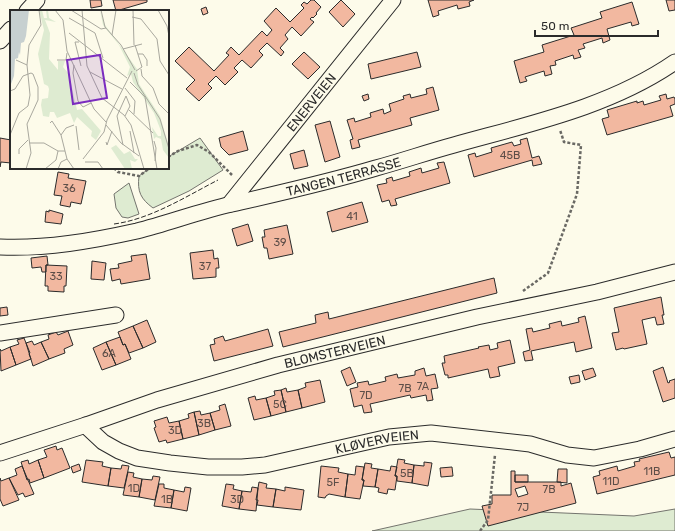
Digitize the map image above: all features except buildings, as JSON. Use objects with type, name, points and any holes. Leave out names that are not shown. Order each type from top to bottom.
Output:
[{"type":"street","points":[[28,10],[37,0]]},
{"type":"street","name":"ENERVEIEN","points":[[231,204],[231,202],[393,0]]},
{"type":"street","points":[[0,41],[10,30]]},
{"type":"street","name":"TANGEN TERRASSE","points":[[0,248],[52,247],[137,231],[231,204],[254,200],[375,168],[556,116],[617,94],[659,73],[675,62]]},
{"type":"street","name":"BLOMSTERVEIEN","points":[[0,453],[157,400],[278,365],[478,317],[597,292],[675,272]]},
{"type":"street","points":[[0,333],[116,315]]},
{"type":"street","name":"KLØVERVEIEN","points":[[86,425],[103,442],[119,451],[137,458],[170,463],[242,467],[265,465],[389,437],[431,433],[530,444],[567,455],[594,458],[640,449],[675,439]]},
{"type":"path","points":[[517,310],[516,296],[548,273],[577,194],[581,144],[564,142],[556,116]]},
{"type":"path","points":[[169,156],[197,145],[209,152],[244,186]]},
{"type":"path","points":[[115,169],[118,172],[139,176],[149,169]]},
{"type":"path","points":[[480,531],[488,520],[497,441]]},
{"type":"green space","points":[[200,138],[223,170],[189,191],[153,208],[145,201],[139,191],[139,176],[149,169],[169,169],[169,156]]},
{"type":"green space","points":[[129,183],[139,214],[128,218],[122,217],[116,208],[114,194]]},
{"type":"green space","points":[[470,509],[634,516],[675,509],[675,531],[372,531]]},
{"type":"fence","points":[[114,224],[154,212],[218,180]]}]
